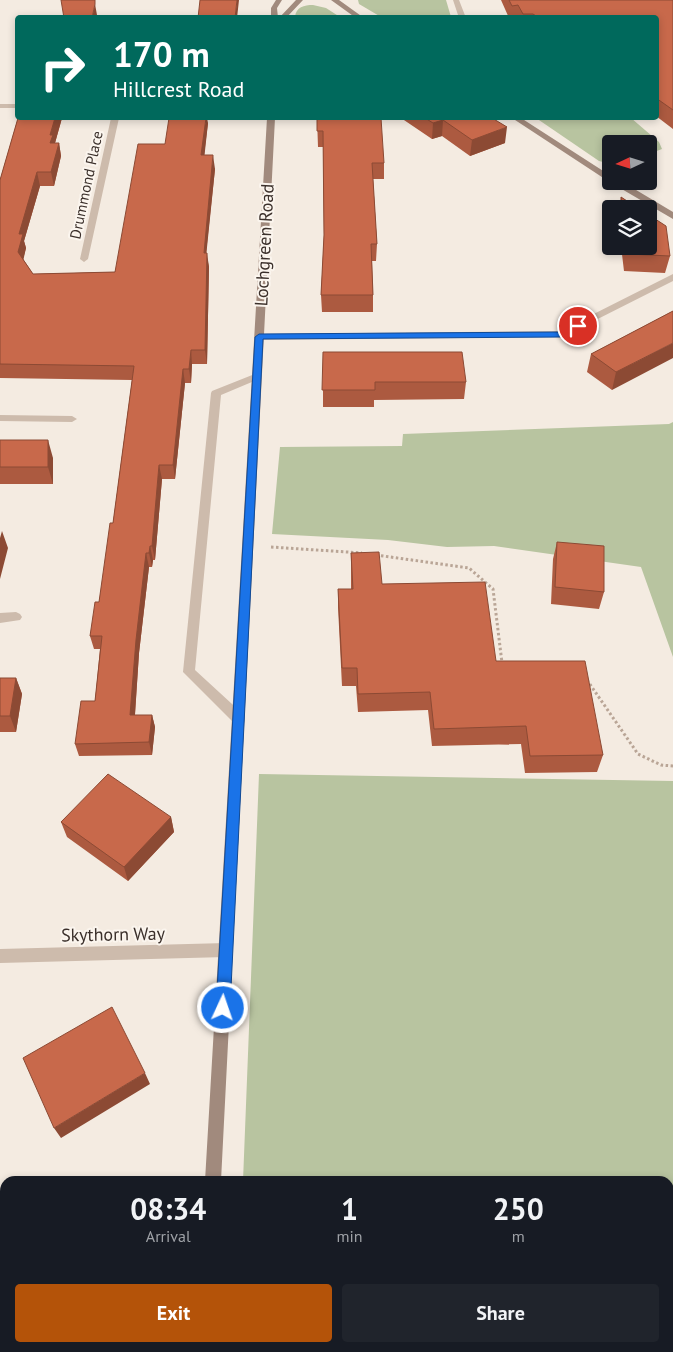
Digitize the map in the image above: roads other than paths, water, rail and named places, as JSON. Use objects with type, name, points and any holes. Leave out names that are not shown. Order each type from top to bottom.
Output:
[{"type":"street","points":[[275,15],[274,8],[279,0]]},
{"type":"street","points":[[285,15],[300,0]]},
{"type":"street","points":[[334,0],[356,15]]},
{"type":"street","points":[[456,0],[462,15]]},
{"type":"street","points":[[0,106],[15,106]]},
{"type":"street","name":"Drummond Place","points":[[84,259],[116,120]]},
{"type":"street","name":"Lochgreen Road","points":[[213,1176],[270,120]]},
{"type":"street","points":[[519,120],[602,173]]},
{"type":"street","points":[[630,190],[673,216]]},
{"type":"street","points":[[259,337],[562,334],[673,277]]},
{"type":"street","points":[[239,719],[189,672],[216,393],[257,376]]},
{"type":"street","points":[[0,418],[72,419]]},
{"type":"street","points":[[0,618],[16,617]]},
{"type":"street","name":"Skythorn Way","points":[[0,956],[226,950]]}]
